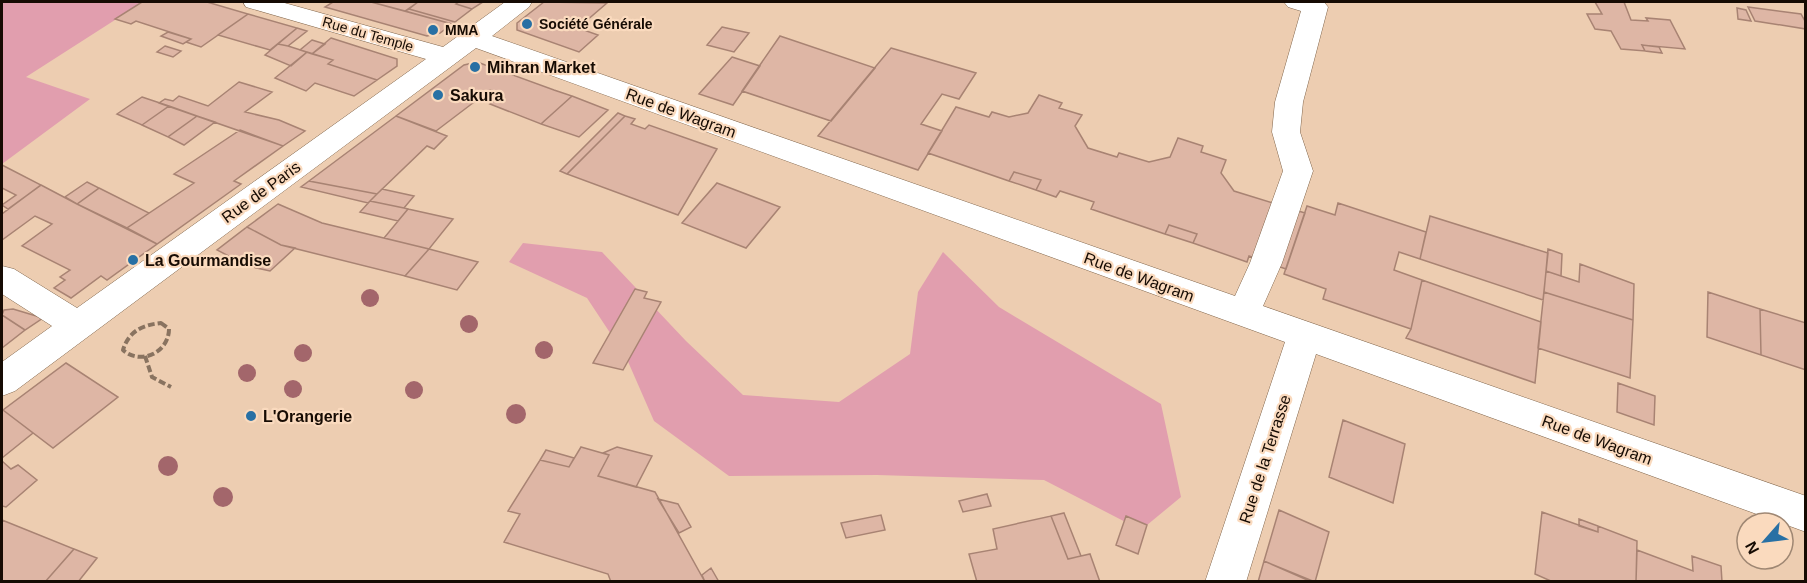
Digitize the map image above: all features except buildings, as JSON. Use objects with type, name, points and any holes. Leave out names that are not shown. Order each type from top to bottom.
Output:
[{"type":"street","name":"Rue du Temple","points":[[255,2],[446,56]]},
{"type":"street","name":"Rue de Paris","points":[[2,381],[520,2]]},
{"type":"street","points":[[1243,314],[1266,263],[1298,171],[1286,132],[1289,102],[1315,7],[1297,2]]},
{"type":"street","name":"Rue de Wagram","points":[[473,38],[1304,337],[1806,514]]},
{"type":"street","points":[[2,278],[77,325]]},
{"type":"street","name":"Rue de la Terrasse","points":[[1225,582],[1304,337]]},
{"type":"path","points":[[161,323],[169,328],[169,338],[160,349],[146,356],[127,355],[123,350],[125,342],[131,334],[151,324],[161,323]]},
{"type":"path","points":[[146,356],[152,377],[171,387]]},
{"type":"shaded area","points":[[2,2],[143,2],[26,77],[90,99],[2,164]]},
{"type":"shaded area","points":[[523,243],[602,252],[686,341],[743,395],[839,402],[910,354],[918,292],[943,252],[999,307],[1161,404],[1181,497],[1141,530],[1044,480],[877,475],[729,476],[654,421],[626,357],[587,298],[509,262]]},
{"type":"place","name":"Société Générale","points":[[527,24]]},
{"type":"place","name":"MMA","points":[[433,30]]},
{"type":"place","name":"Mihran Market","points":[[475,67]]},
{"type":"place","name":"Sakura","points":[[438,95]]},
{"type":"place","name":"La Gourmandise","points":[[133,260]]},
{"type":"place","name":"L'Orangerie","points":[[251,416]]}]
